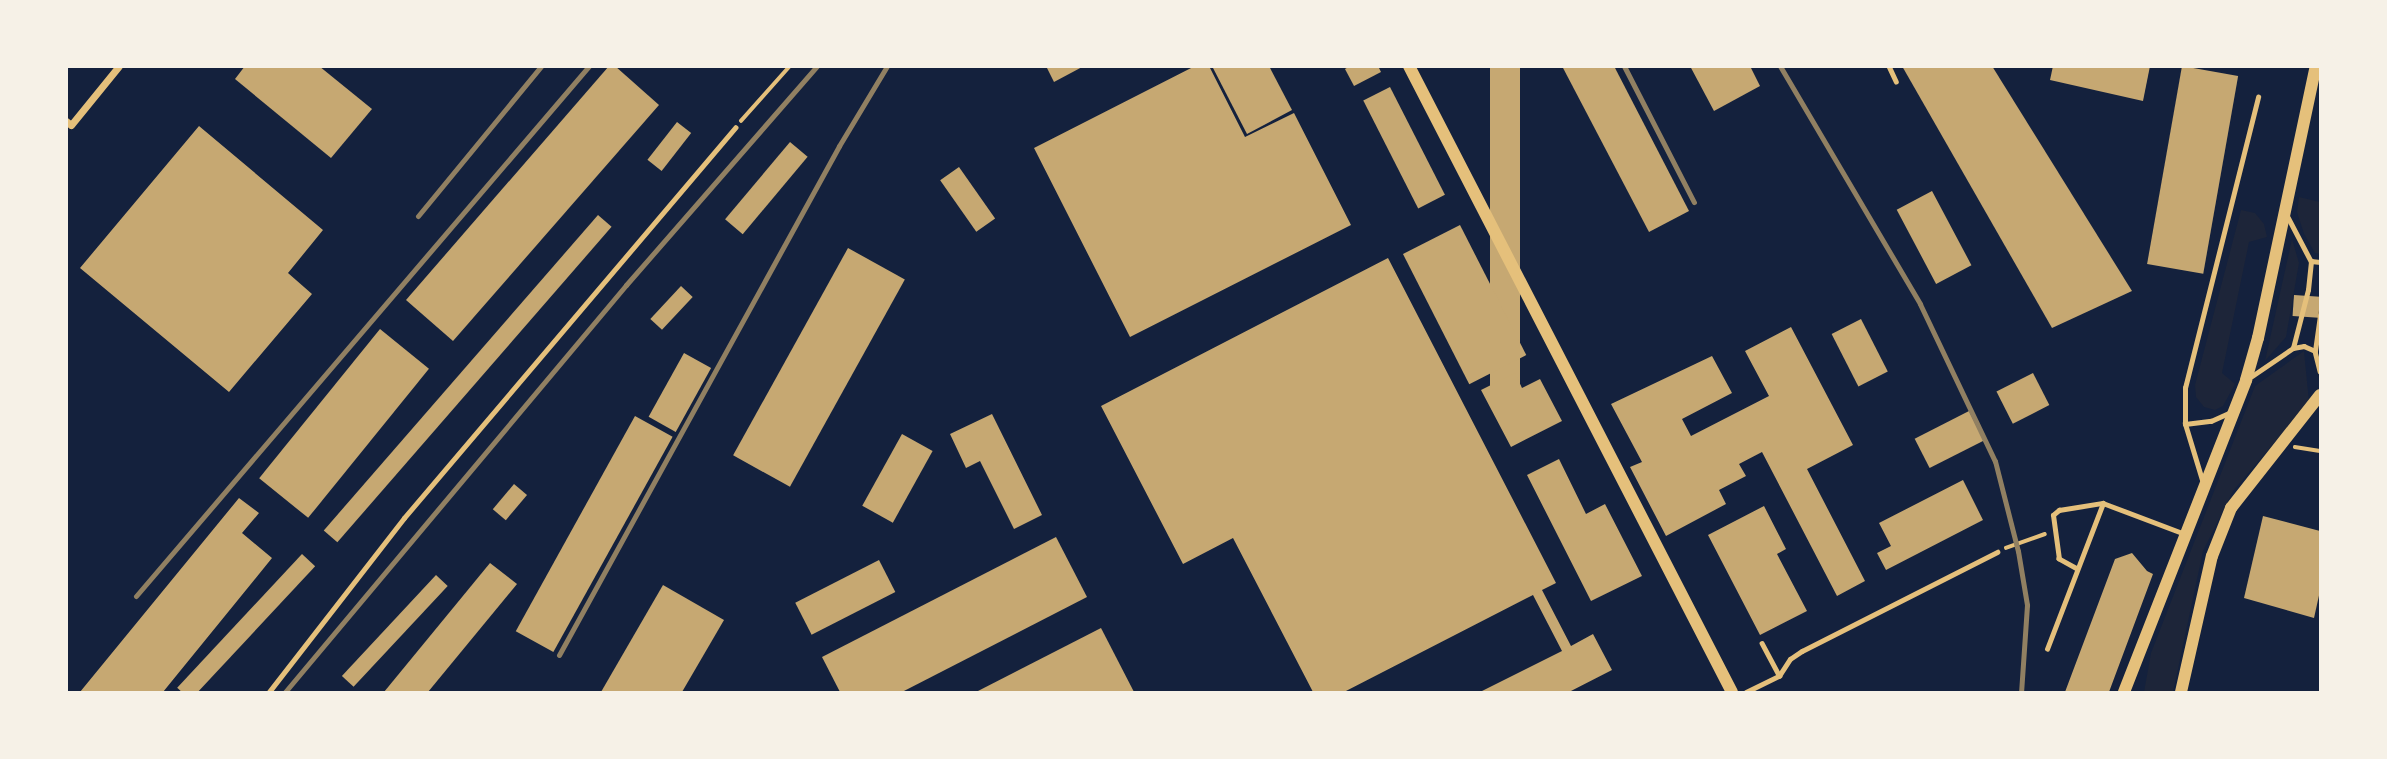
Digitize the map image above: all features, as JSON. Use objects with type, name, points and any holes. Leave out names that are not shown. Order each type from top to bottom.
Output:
[{"type":"main road","points":[[1409,66],[1732,692]]},
{"type":"main road","points":[[2124,692],[2246,380],[2316,66]]},
{"type":"main road","points":[[2181,692],[2212,556],[2231,508],[2320,395]]},
{"type":"street","points":[[69,123],[119,66]]},
{"type":"lane","points":[[1889,66],[1896,80]]},
{"type":"lane","points":[[2204,486],[2185,424],[2185,388],[2258,97]]},
{"type":"lane","points":[[269,692],[404,518],[735,128]]},
{"type":"lane","points":[[2285,210],[2311,261],[2308,290],[2292,348]]},
{"type":"lane","points":[[2311,261],[2320,262]]},
{"type":"lane","points":[[2320,315],[2315,351],[2320,371]]},
{"type":"lane","points":[[2246,380],[2292,348],[2304,346],[2315,351]]},
{"type":"lane","points":[[2185,424],[2211,421],[2234,410]]},
{"type":"lane","points":[[2077,569],[2059,559],[2052,519],[2055,512],[2102,503],[2186,535]]},
{"type":"lane","points":[[2047,649],[2102,503]]},
{"type":"lane","points":[[1746,692],[1779,676],[1801,650],[1997,552]]},
{"type":"lane","points":[[1762,643],[1779,676]]},
{"type":"path","points":[[735,128],[790,66]]},
{"type":"path","points":[[2282,444],[2320,451]]},
{"type":"path","points":[[1997,552],[2054,531]]},
{"type":"shaded area","points":[[2299,197],[2320,202],[2320,254],[2315,253],[2304,234],[2297,212]]},
{"type":"shaded area","points":[[2241,210],[2255,213],[2264,224],[2267,237],[2249,242],[2222,373],[2235,384],[2223,406],[2215,410],[2204,407],[2196,397],[2195,385]]},
{"type":"shaded area","points":[[2292,239],[2299,263],[2286,337],[2265,361]]},
{"type":"shaded area","points":[[2304,351],[2309,402],[2233,491],[2203,551],[2173,692],[2144,692],[2151,653],[2255,386]]},
{"type":"building","points":[[245,66],[319,66],[372,109],[331,158],[235,79]]},
{"type":"building","points":[[609,66],[615,66],[659,105],[453,341],[406,300]]},
{"type":"building","points":[[1046,66],[1084,66],[1054,82]]},
{"type":"building","points":[[1195,66],[1209,66],[1245,137],[1294,113],[1351,225],[1130,337],[1034,148]]},
{"type":"building","points":[[1212,66],[1269,66],[1292,110],[1247,134]]},
{"type":"building","points":[[1350,66],[1378,66],[1381,72],[1354,86],[1345,69]]},
{"type":"building","points":[[1490,66],[1520,66],[1520,389],[1490,389]]},
{"type":"building","points":[[1562,66],[1614,66],[1689,211],[1649,232]]},
{"type":"building","points":[[1690,66],[1750,66],[1760,86],[1714,111]]},
{"type":"building","points":[[1902,66],[1992,66],[2132,291],[2052,328]]},
{"type":"building","points":[[2053,66],[2150,66],[2143,101],[2050,80]]},
{"type":"building","points":[[2182,66],[2238,76],[2203,274],[2147,264]]},
{"type":"building","points":[[1390,87],[1445,195],[1418,208],[1363,101]]},
{"type":"building","points":[[677,122],[691,133],[662,171],[647,160]]},
{"type":"building","points":[[199,126],[323,230],[288,273],[312,294],[229,392],[80,268]]},
{"type":"building","points":[[790,142],[808,157],[743,234],[725,219]]},
{"type":"building","points":[[959,167],[995,219],[976,232],[940,180]]},
{"type":"building","points":[[1932,191],[1971,265],[1936,284],[1897,210]]},
{"type":"building","points":[[598,215],[612,227],[337,542],[324,530]]},
{"type":"building","points":[[1460,225],[1526,355],[1469,384],[1403,254]]},
{"type":"building","points":[[848,248],[905,280],[790,487],[733,455]]},
{"type":"building","points":[[1388,258],[1556,583],[1542,590],[1571,646],[1593,634],[1612,670],[1569,692],[1480,692],[1562,651],[1533,595],[1344,692],[1313,692],[1233,538],[1183,564],[1101,406]]},
{"type":"building","points":[[681,286],[693,297],[662,330],[650,319]]},
{"type":"building","points":[[2294,295],[2320,297],[2318,318],[2293,316]]},
{"type":"building","points":[[1861,319],[1888,372],[1858,387],[1832,334]]},
{"type":"building","points":[[1791,327],[1853,445],[1807,469],[1865,581],[1837,596],[1762,452],[1739,464],[1746,476],[1719,490],[1726,504],[1666,536],[1630,467],[1642,462],[1611,404],[1712,356],[1732,393],[1682,419],[1691,436],[1769,396],[1745,351]]},
{"type":"building","points":[[380,329],[429,369],[308,518],[259,478]]},
{"type":"building","points":[[684,353],[711,368],[676,432],[649,417]]},
{"type":"building","points":[[1515,373],[1522,388],[1540,379],[1562,421],[1511,447],[1481,390]]},
{"type":"building","points":[[2033,373],[2049,405],[2013,424],[1996,392]]},
{"type":"building","points":[[1969,411],[1984,440],[1930,468],[1915,439]]},
{"type":"building","points":[[992,414],[1042,515],[1014,529],[980,461],[966,468],[950,434]]},
{"type":"building","points":[[635,416],[673,437],[553,652],[516,631]]},
{"type":"building","points":[[902,434],[933,451],[893,523],[862,506]]},
{"type":"building","points":[[1559,459],[1586,514],[1605,504],[1642,576],[1591,601],[1527,475]]},
{"type":"building","points":[[1963,480],[1983,520],[1886,570],[1877,553],[1891,546],[1879,523]]},
{"type":"building","points":[[514,484],[527,495],[506,520],[493,509]]},
{"type":"building","points":[[239,498],[259,513],[242,533],[272,558],[163,692],[80,692]]},
{"type":"building","points":[[1764,506],[1786,549],[1777,554],[1807,611],[1760,635],[1708,535]]},
{"type":"building","points":[[2263,516],[2320,531],[2320,591],[2314,618],[2244,598]]},
{"type":"building","points":[[1056,537],[1087,597],[902,692],[840,692],[822,657]]},
{"type":"building","points":[[2132,553],[2147,571],[2153,574],[2109,692],[2065,692],[2115,559]]},
{"type":"building","points":[[302,554],[315,566],[198,692],[182,692],[177,688]]},
{"type":"building","points":[[879,560],[895,592],[812,635],[795,603]]},
{"type":"building","points":[[490,563],[517,584],[428,692],[384,692]]},
{"type":"building","points":[[436,575],[448,586],[354,687],[342,676]]},
{"type":"building","points":[[663,585],[724,620],[682,692],[601,692]]},
{"type":"building","points":[[1101,628],[1134,692],[976,692]]},
{"type":"railway","points":[[418,216],[541,66]]},
{"type":"railway","points":[[136,596],[589,66]]},
{"type":"railway","points":[[285,692],[626,285],[817,66]]},
{"type":"railway","points":[[559,655],[839,146],[887,66]]},
{"type":"railway","points":[[1624,66],[1694,202]]},
{"type":"railway","points":[[1780,66],[1920,304],[1995,461],[2018,551],[2027,605],[2021,692]]}]
